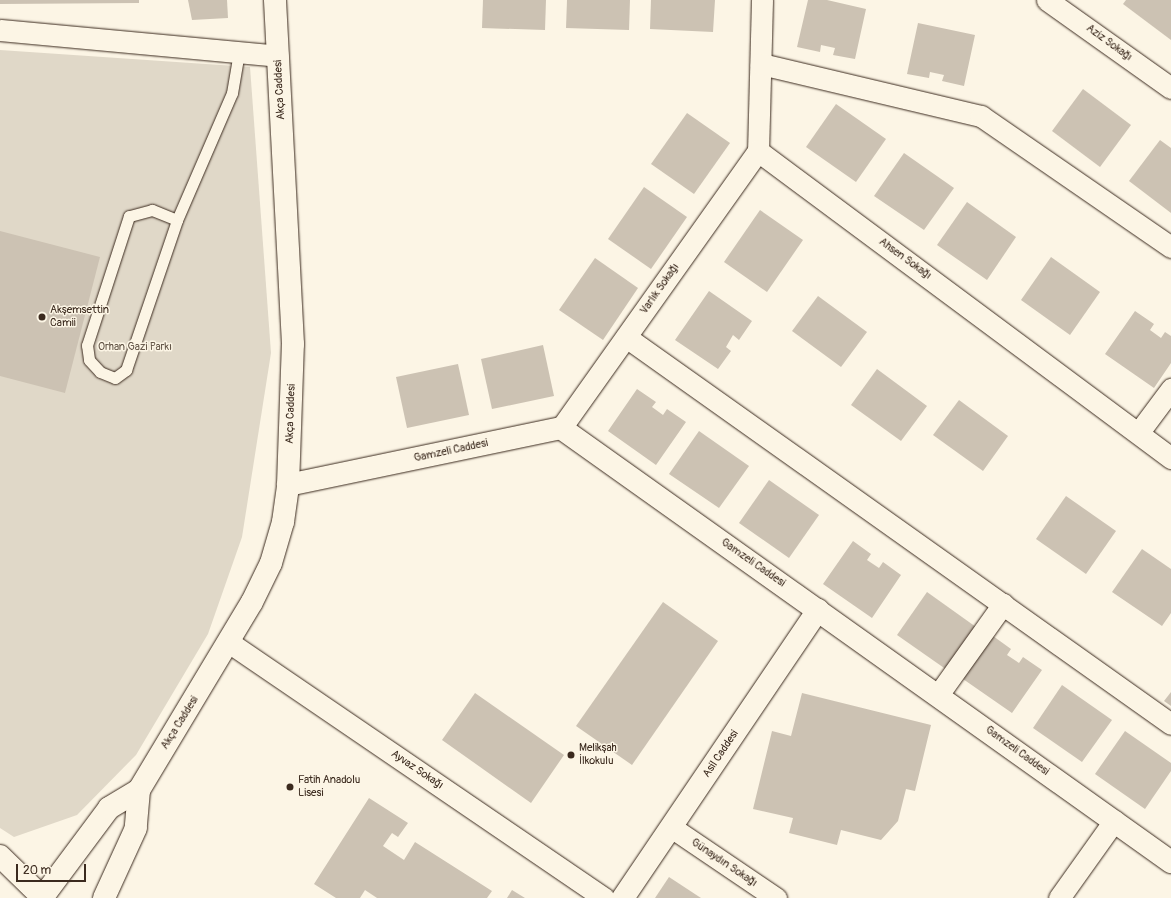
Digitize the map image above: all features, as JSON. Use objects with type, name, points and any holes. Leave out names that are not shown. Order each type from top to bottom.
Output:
[{"type":"street","name":"Akça Caddesi","points":[[104,898],[136,828],[139,790],[230,643],[271,563],[283,522],[288,485],[293,344],[275,0]]},
{"type":"street","points":[[758,151],[762,0]]},
{"type":"street","name":"Aziz Sokağı","points":[[1047,0],[1072,7],[1171,88]]},
{"type":"street","points":[[0,30],[278,56]]},
{"type":"street","points":[[761,64],[981,116],[1171,247]]},
{"type":"street","name":"Varlık Sokağı","points":[[562,428],[758,151]]},
{"type":"street","name":"Ahsen Sokağı","points":[[758,151],[1140,432],[1171,458]]},
{"type":"street","points":[[626,337],[1171,724]]},
{"type":"street","points":[[1140,432],[1171,389]]},
{"type":"street","name":"Gamzeli Caddesi","points":[[288,485],[562,428],[1114,821],[1170,858]]},
{"type":"street","points":[[938,695],[1003,604]]},
{"type":"street","name":"Asil Caddesi","points":[[623,898],[818,610]]},
{"type":"street","name":"Ayvaz Sokağı","points":[[230,643],[604,898]]},
{"type":"street","name":"Akça Caddesi","points":[[43,898],[109,808],[139,790]]},
{"type":"street","points":[[1059,898],[1114,821]]},
{"type":"street","name":"Günaydın Sokağı","points":[[671,827],[776,898]]},
{"type":"street","points":[[0,856],[43,898]]},
{"type":"lane","points":[[177,220],[152,210],[130,216],[87,346],[89,360],[100,372],[115,378],[126,370],[177,220],[232,93],[239,52]]},
{"type":"green space","name":"Orhan Gazi Parkı","points":[[0,50],[250,67],[271,353],[242,537],[208,634],[136,755],[77,815],[14,837],[0,828]]},
{"type":"building","points":[[0,0],[139,0],[139,3],[0,4]]},
{"type":"building","points":[[188,0],[227,0],[228,18],[192,20]]},
{"type":"building","points":[[483,0],[546,0],[545,30],[482,28]]},
{"type":"building","points":[[567,0],[630,0],[629,30],[566,28]]},
{"type":"building","points":[[651,0],[715,0],[713,32],[650,29]]},
{"type":"building","points":[[808,0],[827,0],[866,9],[855,59],[833,55],[835,48],[821,45],[820,52],[797,47]]},
{"type":"building","points":[[1126,0],[1171,0],[1171,40],[1123,4]]},
{"type":"building","points":[[918,23],[975,35],[964,86],[942,81],[944,75],[930,72],[929,78],[907,74]]},
{"type":"building","points":[[1083,89],[1131,125],[1100,167],[1052,131]]},
{"type":"building","points":[[836,104],[886,139],[856,182],[806,147]]},
{"type":"building","points":[[687,113],[730,143],[694,194],[651,164]]},
{"type":"building","points":[[1160,140],[1171,148],[1171,213],[1129,181]]},
{"type":"building","points":[[904,153],[954,188],[924,230],[874,196]]},
{"type":"building","points":[[644,187],[687,217],[651,269],[608,239]]},
{"type":"building","points":[[967,202],[1016,237],[987,280],[937,245]]},
{"type":"building","points":[[760,210],[803,240],[767,292],[724,262]]},
{"type":"building","name":"Akşemsettin Camii","points":[[0,231],[100,257],[65,393],[0,376]]},
{"type":"building","points":[[1051,257],[1100,292],[1070,335],[1021,300]]},
{"type":"building","points":[[595,258],[638,288],[603,340],[559,310]]},
{"type":"building","points":[[709,291],[752,321],[739,340],[733,335],[726,347],[731,351],[718,369],[675,340]]},
{"type":"building","points":[[818,296],[867,332],[841,367],[792,331]]},
{"type":"building","points":[[1135,311],[1154,324],[1150,330],[1161,338],[1165,332],[1171,336],[1171,363],[1154,388],[1105,354]]},
{"type":"building","points":[[543,345],[554,396],[492,409],[481,359]]},
{"type":"building","points":[[458,364],[469,415],[407,428],[396,377]]},
{"type":"building","points":[[877,369],[927,406],[901,441],[851,405]]},
{"type":"building","points":[[637,389],[656,402],[652,407],[663,415],[667,409],[686,422],[656,465],[608,431]]},
{"type":"building","points":[[959,400],[1008,436],[983,471],[933,435]]},
{"type":"building","points":[[699,431],[749,466],[719,508],[669,474]]},
{"type":"building","points":[[769,480],[819,515],[789,558],[739,523]]},
{"type":"building","points":[[1066,496],[1116,531],[1086,574],[1036,539]]},
{"type":"building","points":[[853,541],[871,554],[867,560],[879,568],[883,562],[901,575],[872,618],[823,584]]},
{"type":"building","points":[[1142,549],[1171,569],[1171,613],[1162,626],[1112,592]]},
{"type":"building","points":[[927,592],[976,627],[947,670],[897,635]]},
{"type":"building","points":[[663,602],[718,641],[632,765],[576,726]]},
{"type":"building","points":[[993,636],[1011,649],[1007,655],[1019,663],[1023,657],[1042,670],[1012,713],[963,679]]},
{"type":"building","points":[[1062,685],[1112,720],[1082,762],[1033,728]]},
{"type":"building","points":[[1171,692],[1171,706],[1164,701]]},
{"type":"building","points":[[475,693],[564,755],[531,803],[442,740]]},
{"type":"building","points":[[802,693],[931,725],[915,791],[906,789],[898,821],[881,840],[841,830],[837,845],[789,833],[793,818],[753,809],[772,731],[791,736]]},
{"type":"building","points":[[1125,731],[1171,763],[1171,771],[1145,809],[1095,774]]},
{"type":"building","points":[[369,798],[408,823],[398,837],[392,833],[383,846],[404,860],[415,842],[492,891],[487,898],[377,898],[365,890],[360,898],[336,898],[314,884]]},
{"type":"building","points":[[669,877],[701,898],[655,898]]},
{"type":"building","points":[[512,890],[525,898],[507,898]]},
{"type":"place","name":"Akşemsettin Camii","points":[[42,317]]},
{"type":"place","name":"Melikşah İlkokulu","points":[[571,755]]},
{"type":"place","name":"Fatih Anadolu Lisesi","points":[[290,787]]}]
